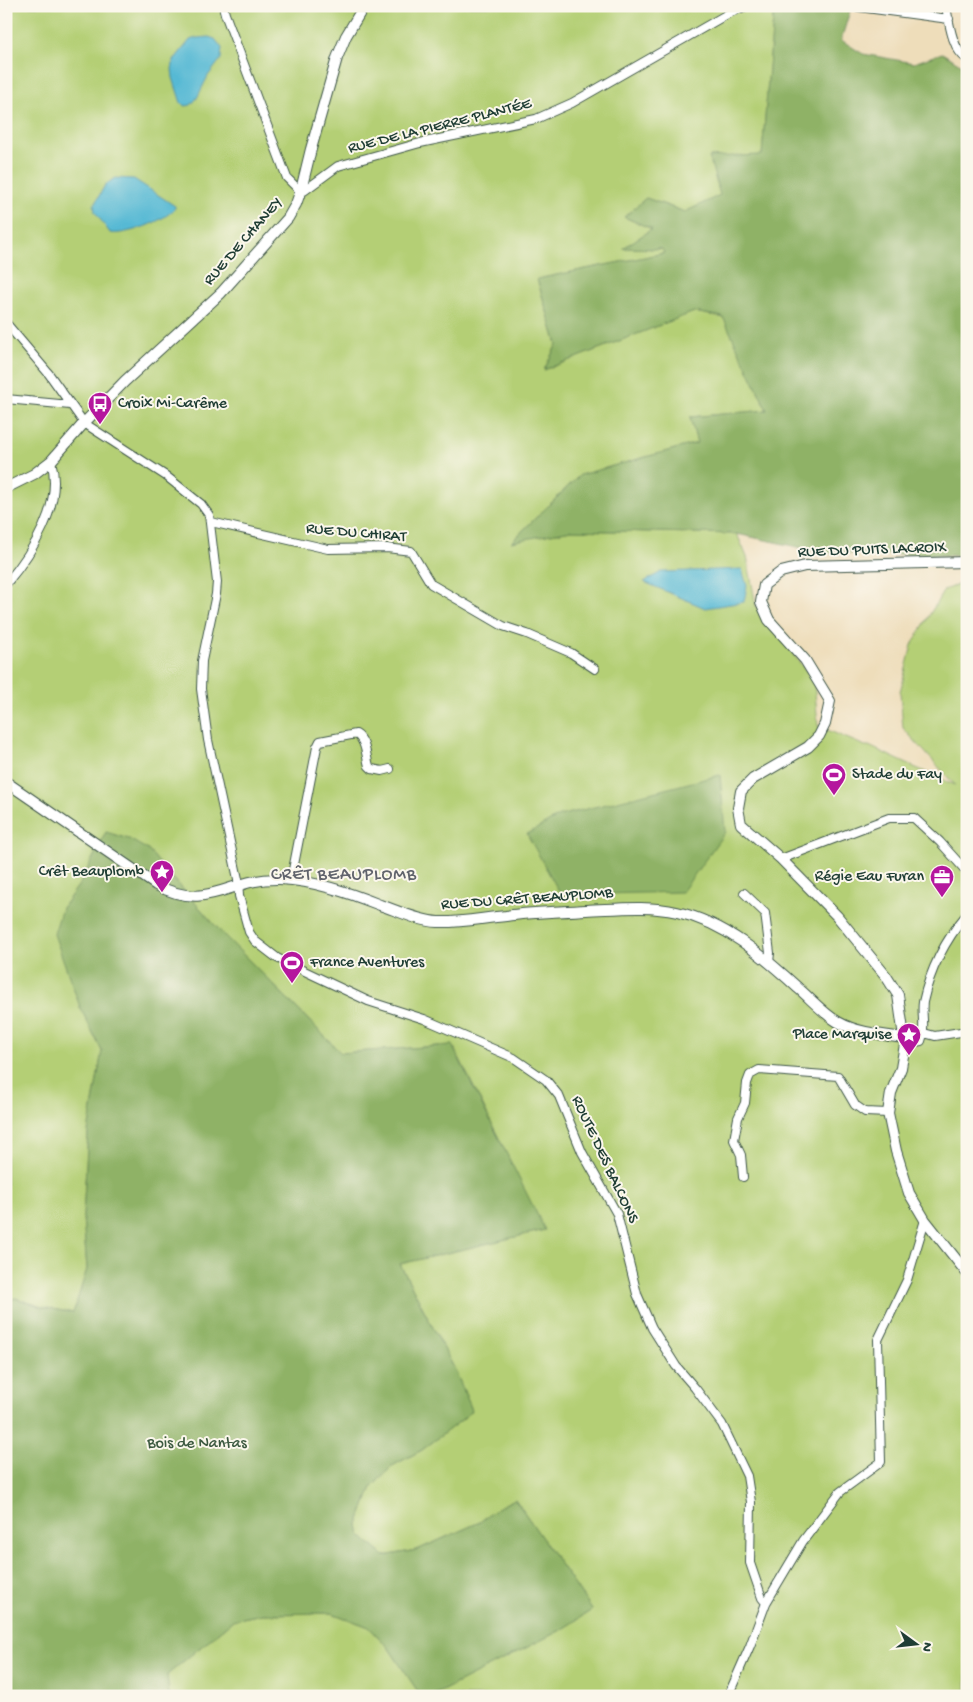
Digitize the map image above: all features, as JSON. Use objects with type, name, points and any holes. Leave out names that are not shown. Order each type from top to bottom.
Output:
[{"type":"street","points":[[223,6],[287,178],[301,190]]},
{"type":"street","name":"RUE DE CHANEY","points":[[6,488],[34,474],[51,461],[124,381],[222,293],[288,218],[301,190],[337,58],[346,36],[364,6]]},
{"type":"street","name":"RUE DE LA PIERRE PLANTÉE","points":[[301,190],[304,191],[338,166],[420,143],[536,119],[572,103],[732,12],[746,6]]},
{"type":"street","points":[[851,6],[949,19]]},
{"type":"street","points":[[946,6],[956,45],[962,56],[967,59]]},
{"type":"street","points":[[6,323],[49,374],[84,423],[166,476],[207,510],[211,522]]},
{"type":"street","points":[[6,399],[70,405]]},
{"type":"street","points":[[6,584],[29,556],[49,510],[54,492],[51,461]]},
{"type":"street","name":"RUE DU CHIRAT","points":[[211,522],[328,549],[387,548],[411,551],[431,584],[503,626],[572,653],[595,669]]},
{"type":"street","name":"ROUTE DES BALCONS","points":[[211,522],[217,582],[202,661],[201,688],[208,740],[238,879],[239,896],[252,937],[277,958],[368,1000],[424,1019],[508,1055],[528,1066],[552,1086],[559,1096],[589,1165],[617,1214],[623,1231],[637,1294],[652,1328],[676,1366],[722,1424],[747,1476],[751,1502],[750,1563],[762,1598],[766,1603]]},
{"type":"street","name":"RUE DU PUITS LACROIX","points":[[888,1113],[891,1093],[901,1068],[904,1041],[898,995],[886,976],[837,916],[781,859],[741,824],[738,808],[741,791],[753,779],[808,747],[819,736],[826,724],[830,701],[805,660],[769,620],[761,602],[764,585],[781,572],[805,566],[967,562]]},
{"type":"street","points":[[291,880],[317,747],[320,741],[356,734],[360,735],[369,766],[372,769],[382,771],[390,769]]},
{"type":"street","name":"RUE DU CRÊT BEAUPLOMB","points":[[6,782],[156,885],[170,892],[190,896],[202,896],[263,879],[291,880],[335,888],[415,917],[435,922],[455,922],[537,913],[631,907],[675,912],[705,920],[732,935],[769,962],[826,1013],[839,1022],[857,1029],[904,1041]]},
{"type":"street","points":[[781,859],[888,818],[914,818],[940,842],[967,872]]},
{"type":"street","points":[[744,893],[765,913],[770,953],[769,962]]},
{"type":"street","points":[[904,1041],[921,1041],[924,1033],[923,1004],[930,979],[940,954],[957,926],[967,914]]},
{"type":"street","points":[[924,1033],[935,1036],[967,1031]]},
{"type":"street","points":[[743,1177],[741,1155],[734,1140],[738,1118],[745,1103],[746,1083],[750,1075],[759,1070],[838,1076],[855,1105],[865,1112],[888,1113],[896,1151],[909,1193],[924,1220],[967,1273]]},
{"type":"street","points":[[728,1696],[766,1603],[804,1541],[840,1492],[881,1462],[878,1340],[907,1280],[924,1220]]},
{"type":"green space","points":[[6,6],[774,6],[762,156],[710,157],[721,195],[685,212],[646,198],[624,217],[652,229],[624,248],[662,249],[665,253],[537,279],[557,344],[544,370],[694,312],[724,318],[767,410],[690,417],[697,443],[580,475],[512,541],[571,530],[737,534],[747,557],[756,606],[814,681],[818,726],[869,746],[955,785],[903,728],[900,692],[912,645],[944,590],[967,581],[967,1696],[432,1696],[559,1631],[592,1610],[515,1499],[497,1508],[480,1522],[417,1550],[384,1556],[360,1535],[358,1525],[372,1487],[392,1466],[422,1450],[472,1410],[454,1368],[400,1264],[544,1230],[453,1045],[341,1053],[221,932],[148,850],[106,832],[81,882],[62,908],[80,1007],[102,1051],[88,1132],[83,1217],[87,1269],[74,1313],[42,1307],[16,1298],[6,1300]]},
{"type":"green space","points":[[774,6],[818,6],[850,11],[841,40],[863,54],[914,63],[942,53],[967,68],[967,556],[826,553],[737,534],[571,530],[511,542],[580,475],[697,443],[690,417],[767,410],[723,317],[694,312],[544,370],[557,344],[537,279],[664,253],[662,249],[623,248],[652,229],[624,217],[646,198],[685,212],[720,195],[709,157],[762,155]]},
{"type":"green space","points":[[720,775],[725,832],[682,892],[561,895],[527,834],[559,816]]},
{"type":"green space","name":"Bois de Nantas","points":[[106,832],[129,839],[148,850],[221,932],[341,1053],[452,1045],[545,1230],[400,1264],[454,1368],[472,1410],[422,1450],[392,1466],[372,1487],[358,1525],[360,1535],[384,1556],[417,1550],[480,1522],[497,1508],[515,1499],[592,1610],[559,1631],[432,1696],[421,1696],[388,1647],[369,1627],[332,1613],[262,1614],[233,1620],[167,1675],[169,1696],[6,1696],[6,1300],[16,1298],[42,1307],[73,1313],[87,1269],[83,1217],[88,1132],[102,1051],[80,1007],[54,934],[62,908],[81,882]]},
{"type":"green space","points":[[332,1613],[369,1627],[388,1647],[421,1696],[169,1696],[167,1675],[233,1620],[262,1614]]},
{"type":"water","points":[[209,37],[215,39],[222,48],[221,59],[208,76],[197,98],[191,105],[186,106],[181,103],[173,78],[174,60],[190,40]]},
{"type":"water","points":[[115,178],[134,179],[175,206],[175,208],[163,218],[145,227],[126,232],[110,233],[95,212],[94,205],[105,185]]},
{"type":"water","points":[[742,569],[747,586],[744,602],[705,608],[644,582],[661,572]]},
{"type":"place","name":"Croix Mi-Carême","points":[[100,425]]},
{"type":"place","name":"Stade du Fay","points":[[834,796]]},
{"type":"place","name":"Crêt Beauplomb","points":[[162,893]]},
{"type":"place","name":"Régie Eau Furan","points":[[942,898]]},
{"type":"place","name":"France Aventures","points":[[292,984]]},
{"type":"place","name":"Place Marquise","points":[[909,1056]]},
{"type":"district","name":"CRÊT BEAUPLOMB","points":[[344,875]]}]
